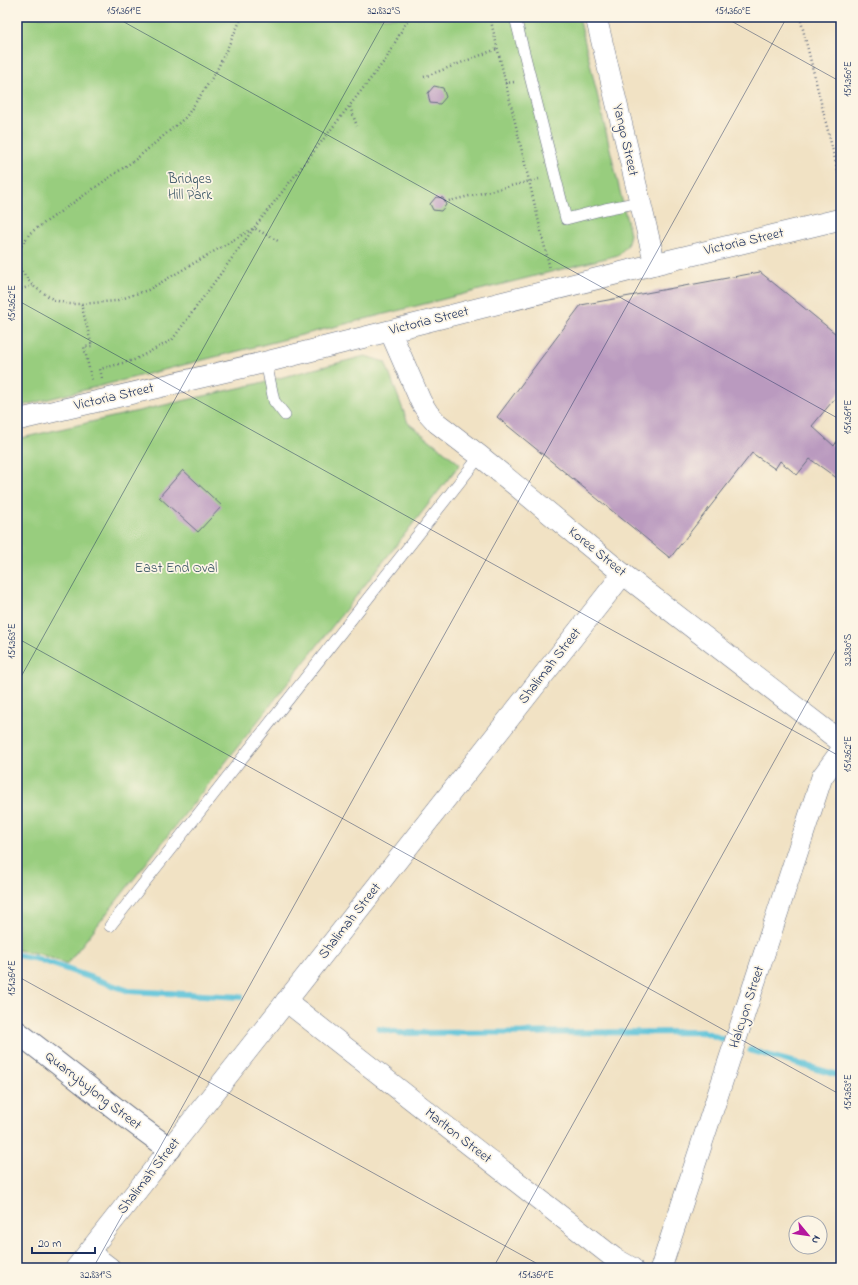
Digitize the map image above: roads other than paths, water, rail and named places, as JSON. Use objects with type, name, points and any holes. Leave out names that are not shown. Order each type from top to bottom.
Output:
[{"type":"street","name":"Yango Street","points":[[596,17],[654,264]]},
{"type":"street","name":"Victoria Street","points":[[17,420],[266,362],[654,264],[841,219]]},
{"type":"street","name":"Koree Street","points":[[390,331],[420,402],[437,423],[480,456],[623,574],[841,742]]},
{"type":"street","name":"Shalimah Street","points":[[76,1268],[623,574]]},
{"type":"street","name":"Halcyon Street","points":[[661,1268],[822,777],[841,751]]},
{"type":"street","name":"Marlton Street","points":[[286,1001],[614,1258],[632,1268]]},
{"type":"street","name":"Quarrybylong Street","points":[[17,1032],[136,1125],[170,1149]]},
{"type":"street","points":[[89,1252],[110,1268]]},
{"type":"lane","points":[[515,17],[566,219],[640,202]]},
{"type":"lane","points":[[266,362],[274,401],[284,415]]},
{"type":"lane","points":[[110,926],[480,456]]},
{"type":"waterway","points":[[17,955],[38,959],[129,991],[241,997]]},
{"type":"waterway","points":[[379,1029],[401,1033],[704,1032],[722,1039]]},
{"type":"waterway","points":[[750,1050],[841,1076]]},
{"type":"park label","name":"Bridges Hill Park","points":[[190,188]]},
{"type":"park label","name":"East End Oval","points":[[176,568]]}]
